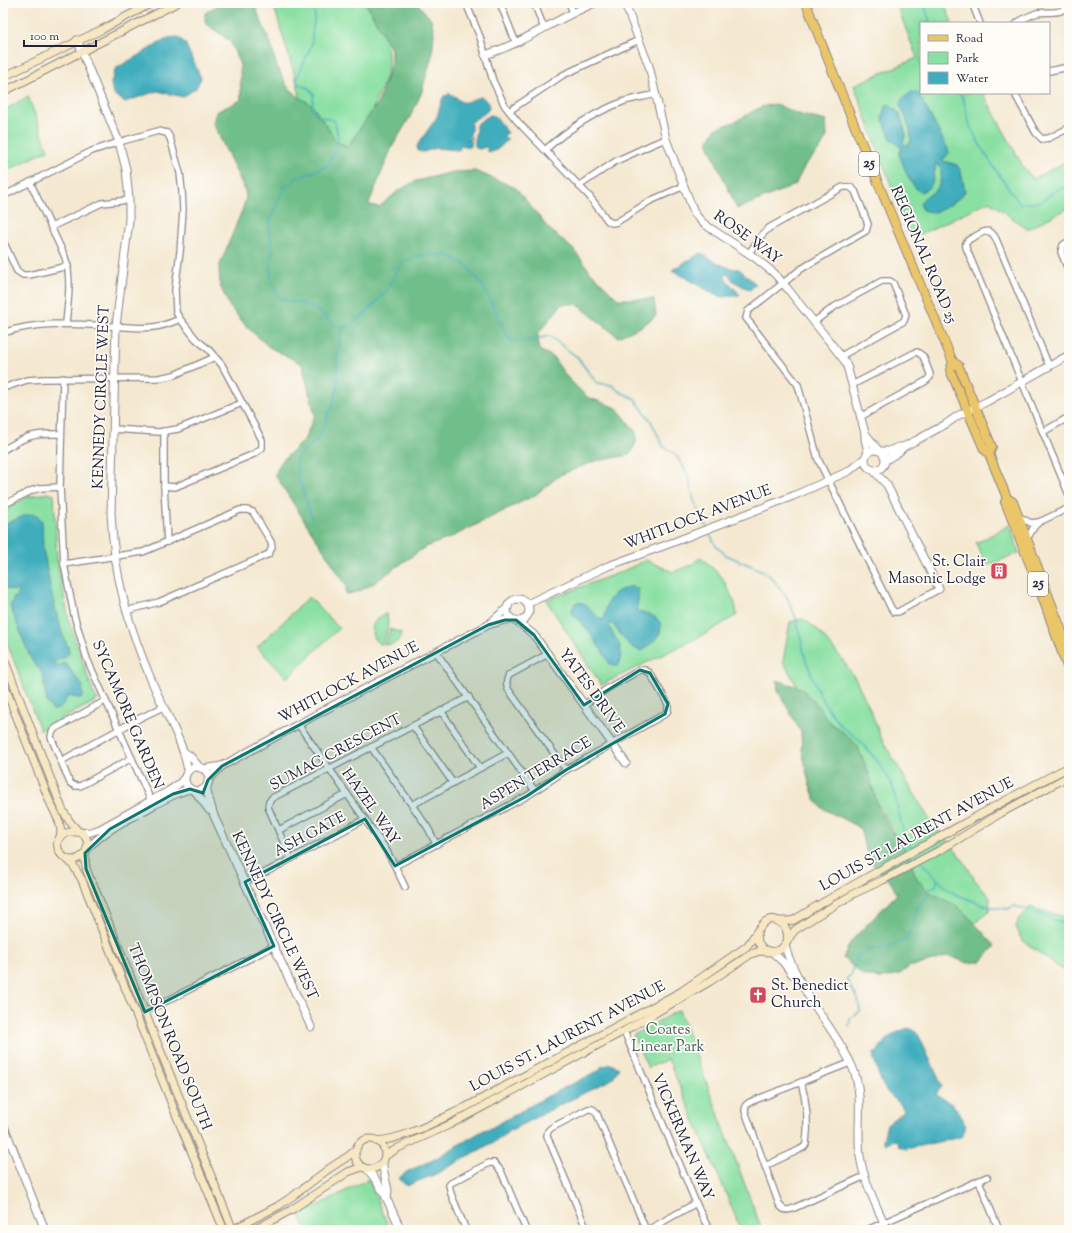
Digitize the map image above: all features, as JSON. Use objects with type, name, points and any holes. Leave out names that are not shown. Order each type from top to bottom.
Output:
[{"type":"main road","points":[[3,76],[101,30],[152,3]]},
{"type":"main road","points":[[3,92],[177,3]]},
{"type":"main road","name":"REGIONAL ROAD 25","points":[[806,3],[864,151],[953,362],[950,370],[971,409],[984,449],[989,454],[1007,498],[1013,502],[1069,650]]},
{"type":"main road","name":"REGIONAL ROAD 25","points":[[1007,498],[1005,502],[1038,585],[1069,672]]},
{"type":"main road","points":[[3,656],[63,811],[70,822],[87,840],[86,851],[82,857],[77,860],[67,859],[59,853],[58,843],[61,831],[59,821],[49,800],[3,682]]},
{"type":"main road","name":"LOUIS ST. LAURENT AVENUE","points":[[777,921],[794,920],[834,895],[969,820],[1069,767]]},
{"type":"main road","name":"LOUIS ST. LAURENT AVENUE","points":[[786,943],[795,930],[855,893],[942,849],[1001,813],[1069,776]]},
{"type":"main road","points":[[60,838],[66,833],[81,832]]},
{"type":"main road","name":"THOMPSON ROAD SOUTH","points":[[86,851],[86,868],[232,1230]]},
{"type":"main road","name":"THOMPSON ROAD SOUTH","points":[[67,859],[74,865],[82,880],[224,1230]]},
{"type":"main road","points":[[772,920],[777,921],[785,927],[787,932],[786,943],[780,950],[771,952],[766,951],[760,946],[756,938],[757,931],[764,922],[772,920]]},
{"type":"main road","name":"LOUIS ST. LAURENT AVENUE","points":[[376,1141],[393,1139],[443,1118],[553,1061],[682,991],[746,947],[757,931]]},
{"type":"main road","name":"LOUIS ST. LAURENT AVENUE","points":[[384,1159],[398,1148],[449,1125],[624,1031],[709,982],[751,954],[760,951],[771,952]]},
{"type":"main road","points":[[232,1230],[278,1206],[293,1196],[356,1150],[362,1142],[366,1140],[376,1141],[383,1147],[384,1159],[376,1168],[365,1168],[348,1172],[291,1210],[254,1230]]},
{"type":"main road","points":[[356,1150],[356,1160],[365,1168]]},
{"type":"street","points":[[466,3],[480,37],[493,81],[500,98],[518,122],[593,200],[607,220],[612,223],[619,221],[650,201],[684,186]]},
{"type":"street","points":[[500,3],[516,43]]},
{"type":"street","points":[[534,3],[544,28]]},
{"type":"street","points":[[569,3],[573,12]]},
{"type":"street","points":[[485,55],[506,48],[573,12],[595,3]]},
{"type":"street","points":[[617,3],[626,3]]},
{"type":"street","name":"ROSE WAY","points":[[626,3],[650,66],[666,139],[693,209],[702,222],[765,265],[783,283],[841,356],[847,366],[865,433],[867,455]]},
{"type":"street","points":[[972,3],[980,22]]},
{"type":"street","points":[[1019,22],[1036,13],[1061,11],[1066,7],[1067,3]]},
{"type":"street","name":"KENNEDY CIRCLE WEST","points":[[77,40],[119,142],[126,169],[129,200],[129,220],[116,326],[114,379],[111,513],[117,574],[126,611],[141,655],[184,752],[186,774]]},
{"type":"street","points":[[509,111],[564,75],[639,40]]},
{"type":"street","points":[[1050,71],[1069,67]]},
{"type":"street","points":[[546,150],[565,133],[601,112],[624,102],[656,94]]},
{"type":"street","points":[[1016,94],[1036,133],[1042,139],[1049,138],[1069,128]]},
{"type":"street","points":[[3,196],[92,151],[158,131],[164,131],[170,138],[180,173],[183,210],[180,252],[175,289],[176,312],[196,339],[222,365],[262,440],[262,448],[254,454],[175,487],[164,486]]},
{"type":"street","points":[[579,186],[616,161],[666,139]]},
{"type":"street","points":[[30,182],[52,227],[68,266],[70,282],[66,323]]},
{"type":"street","points":[[749,253],[764,232],[777,223],[843,187],[847,186],[853,188],[868,224],[866,231],[808,264],[748,310],[746,318],[798,385],[818,459],[894,612],[898,612],[939,589],[886,485],[866,465],[867,455],[871,450],[889,451],[898,447],[903,447]]},
{"type":"street","points":[[52,227],[102,203],[129,200]]},
{"type":"street","points":[[1050,366],[996,239],[992,233],[984,231],[969,240],[966,243],[966,247],[1069,495]]},
{"type":"street","points":[[3,241],[17,272],[23,275],[68,266]]},
{"type":"street","points":[[1069,241],[1063,246],[1061,252],[1069,272]]},
{"type":"street","points":[[814,322],[834,307],[882,281],[890,281],[893,283],[906,315],[904,321],[841,356]]},
{"type":"street","points":[[3,333],[18,328],[35,325],[66,323],[149,328],[161,327],[180,319]]},
{"type":"street","points":[[852,385],[917,352],[923,356],[929,371],[930,376],[926,381],[860,416]]},
{"type":"street","points":[[871,469],[881,469],[903,447],[1069,355]]},
{"type":"street","points":[[3,388],[27,380],[63,378],[160,378],[174,376],[216,358]]},
{"type":"street","name":"SYCAMORE GARDEN","points":[[63,378],[60,487],[64,564],[74,614],[87,659],[152,803]]},
{"type":"street","points":[[113,429],[159,432],[178,429],[242,402]]},
{"type":"street","points":[[1043,432],[1069,417]]},
{"type":"street","points":[[164,431],[164,486],[167,542]]},
{"type":"street","name":"ROSE WAY","points":[[865,433],[879,451]]},
{"type":"street","points":[[3,450],[24,438],[31,436],[40,434],[61,434]]},
{"type":"street","points":[[879,451],[884,454],[886,485]]},
{"type":"street","name":"WHITLOCK AVENUE","points":[[528,610],[557,590],[608,566],[775,503],[828,481],[849,471],[867,455]]},
{"type":"street","name":"WHITLOCK AVENUE","points":[[849,471],[871,469]]},
{"type":"street","points":[[3,505],[33,490],[40,488],[60,487]]},
{"type":"street","points":[[1019,517],[1031,523],[1039,522],[1069,508]]},
{"type":"street","points":[[64,564],[143,552],[240,510],[253,512],[271,542],[272,547],[269,554],[159,602],[126,611]]},
{"type":"street","points":[[1027,539],[1034,527],[1039,522]]},
{"type":"street","points":[[516,600],[523,601],[528,610],[523,620],[514,620],[508,614],[508,607],[516,600]]},
{"type":"street","name":"WHITLOCK AVENUE","points":[[208,783],[222,766],[298,724],[488,624],[508,607]]},
{"type":"street","name":"YATES DRIVE","points":[[528,610],[529,624],[534,635],[626,763]]},
{"type":"street","name":"WHITLOCK AVENUE","points":[[488,624],[505,620],[514,620]]},
{"type":"street","name":"YATES DRIVE","points":[[514,620],[534,635]]},
{"type":"street","points":[[436,652],[535,791]]},
{"type":"street","points":[[548,654],[509,675],[507,684],[508,689],[566,770]]},
{"type":"street","name":"ASPEN TERRACE","points":[[395,866],[527,796],[566,770],[665,714],[668,710],[668,704],[650,673],[645,670],[640,670],[608,688],[584,705]]},
{"type":"street","name":"SUMAC CRESCENT","points":[[291,858],[268,807],[272,798],[469,697]]},
{"type":"street","points":[[106,701],[56,728],[52,732],[51,737],[70,784],[80,786],[132,758]]},
{"type":"street","points":[[61,761],[163,707]]},
{"type":"street","points":[[441,711],[480,768]]},
{"type":"street","name":"HAZEL WAY","points":[[298,724],[365,819],[395,866],[405,887]]},
{"type":"street","points":[[413,726],[453,783]]},
{"type":"street","points":[[371,747],[428,828],[436,844]]},
{"type":"street","name":"KENNEDY CIRCLE WEST","points":[[184,752],[201,768]]},
{"type":"street","points":[[412,805],[508,753]]},
{"type":"street","name":"WHITLOCK AVENUE","points":[[201,768],[222,766]]},
{"type":"street","points":[[81,832],[96,830],[152,803],[181,790],[202,790],[208,783],[207,774],[201,768],[193,768],[186,774],[180,783],[152,803],[100,836],[86,851]]},
{"type":"street","points":[[186,774],[186,784],[193,790]]},
{"type":"street","name":"KENNEDY CIRCLE WEST","points":[[208,783],[207,792],[214,816],[311,1027]]},
{"type":"street","name":"KENNEDY CIRCLE WEST","points":[[193,790],[214,816]]},
{"type":"street","points":[[278,830],[347,794]]},
{"type":"street","name":"ASH GATE","points":[[245,882],[365,819]]},
{"type":"street","points":[[786,943],[787,955],[798,980],[840,1045],[856,1077],[858,1089],[859,1148],[865,1176],[887,1230]]},
{"type":"street","points":[[145,1012],[274,946]]},
{"type":"street","points":[[771,952],[783,962],[798,980]]},
{"type":"street","name":"VICKERMAN WAY","points":[[624,1031],[696,1203],[709,1230]]},
{"type":"street","points":[[850,1063],[750,1102],[745,1107],[746,1115],[779,1204],[782,1208],[787,1210],[794,1208],[865,1176]]},
{"type":"street","points":[[765,1166],[799,1150],[806,1144],[807,1107],[801,1082]]},
{"type":"street","points":[[587,1230],[547,1136],[548,1131],[551,1128],[591,1108],[596,1112],[599,1118],[647,1230],[696,1203]]},
{"type":"street","points":[[4,1126],[46,1230]]},
{"type":"street","points":[[384,1159],[383,1168],[388,1190],[387,1199]]},
{"type":"street","points":[[466,1230],[451,1194],[449,1185],[489,1163],[494,1163],[501,1171],[526,1230]]},
{"type":"street","points":[[365,1168],[376,1180],[387,1199],[401,1230]]},
{"type":"street","points":[[867,1230],[986,1177]]},
{"type":"street","points":[[979,1181],[999,1230]]},
{"type":"highlighted area","points":[[505,620],[516,620],[534,635],[584,705],[640,670],[650,673],[668,704],[665,714],[566,770],[527,796],[395,866],[365,819],[245,882],[274,946],[145,1012],[86,869],[85,853],[110,829],[173,794],[190,789],[203,793],[208,780],[222,766],[488,625]]},
{"type":"green space","points":[[221,3],[249,3],[255,6],[271,44],[276,64],[287,86],[299,97],[312,105],[336,142],[348,146],[379,101],[391,63],[391,49],[366,3],[417,3],[431,19],[434,33],[432,56],[421,94],[410,117],[392,147],[369,203],[370,205],[379,207],[398,191],[416,181],[453,172],[475,171],[516,188],[548,228],[574,250],[590,271],[618,299],[654,299],[656,316],[642,326],[618,337],[577,304],[562,304],[538,334],[539,350],[553,357],[566,376],[587,397],[617,408],[636,432],[636,442],[632,452],[625,456],[595,461],[560,475],[535,495],[450,538],[425,547],[374,583],[360,591],[348,594],[346,593],[346,588],[348,588],[275,475],[281,462],[304,440],[315,415],[302,364],[269,347],[247,327],[230,307],[220,286],[219,267],[246,198],[245,190],[213,123],[216,112],[241,100],[240,65],[230,41],[205,23],[205,13]]},
{"type":"green space","points":[[273,3],[372,3],[386,42],[388,65],[384,82],[359,140],[302,232],[310,257],[328,281],[345,291],[362,290],[377,283],[388,271],[409,219],[420,207],[441,202],[460,203],[486,213],[519,234],[546,273],[555,299],[549,315],[534,339],[524,348],[512,350],[498,341],[482,318],[468,304],[455,294],[437,286],[417,288],[387,301],[359,323],[337,335],[313,331],[288,315],[262,284],[255,252],[253,222],[277,162],[287,148],[303,110],[297,83]]},
{"type":"green space","points":[[896,3],[944,3],[952,22],[920,22],[920,94],[984,94],[1024,168],[1033,179],[1069,160],[1069,208],[1027,229],[989,201],[911,239],[854,85],[917,58]],"holes":[[[900,105],[943,159],[943,161],[957,165],[961,173],[965,191],[955,201],[934,212],[941,176],[940,166],[936,164],[933,182],[920,191],[916,188],[907,174],[899,154],[902,148],[899,146],[894,108],[900,114],[906,134],[903,142],[906,146],[911,141],[912,137]]]},
{"type":"green space","points":[[28,96],[48,150],[3,173],[3,111]]},
{"type":"green space","points":[[775,104],[798,114],[826,121],[827,136],[821,148],[805,165],[795,185],[737,209],[708,144],[710,138],[715,129],[734,122],[761,107]]},
{"type":"green space","points":[[48,493],[54,495],[57,559],[69,621],[93,692],[98,700],[40,730],[3,632],[3,510],[27,497]]},
{"type":"green space","points":[[1010,525],[1019,553],[986,566],[976,543]]},
{"type":"green space","points":[[701,557],[722,577],[735,603],[737,615],[707,633],[601,685],[546,600],[621,572],[646,560],[673,572],[691,565]]},
{"type":"green space","points":[[309,597],[339,628],[287,678],[257,647]]},
{"type":"green space","points":[[387,614],[387,630],[381,645],[373,637],[372,628],[377,619]]},
{"type":"green space","points":[[803,619],[816,628],[842,659],[856,680],[871,711],[880,736],[932,824],[949,842],[965,863],[975,880],[990,898],[989,911],[975,923],[943,908],[913,874],[896,837],[857,766],[805,701],[783,661],[790,622]]},
{"type":"green space","points":[[390,629],[402,633],[400,639],[396,643],[384,644],[388,636]]},
{"type":"green space","points":[[777,680],[801,688],[817,705],[831,724],[842,731],[857,745],[869,774],[878,808],[891,831],[909,853],[914,873],[918,880],[928,891],[957,906],[995,946],[982,961],[968,963],[949,956],[915,966],[910,966],[900,974],[880,979],[873,976],[864,976],[843,958],[851,941],[897,894],[890,881],[875,868],[865,848],[860,828],[822,808],[815,799],[809,783],[802,750],[801,732],[778,691]]},
{"type":"green space","points":[[1030,907],[1069,918],[1069,973],[1058,967],[1022,940],[1016,927],[1019,918]]},
{"type":"green space","name":"Coates Linear Park","points":[[679,1010],[762,1230],[741,1230],[668,1059],[648,1068],[633,1035]]},
{"type":"green space","points":[[368,1179],[390,1230],[306,1230],[300,1215]]},
{"type":"water","points":[[178,37],[185,43],[201,78],[196,88],[183,97],[157,91],[125,102],[113,94],[111,83],[115,69],[168,38]]},
{"type":"water","points":[[912,92],[918,93],[948,149],[949,153],[943,161],[957,165],[961,173],[965,191],[941,210],[933,212],[923,210],[920,204],[939,186],[941,176],[940,166],[936,164],[933,181],[929,187],[920,192],[916,189],[910,180],[899,154],[902,148],[891,139],[882,117],[885,106],[889,104],[899,114],[906,134],[903,142],[907,146],[911,141],[910,132],[900,105],[902,99]]},
{"type":"water","points":[[449,93],[461,102],[467,102],[482,97],[489,106],[486,113],[471,123],[471,134],[466,139],[471,136],[471,146],[461,145],[459,150],[436,148],[423,152],[418,151],[417,146],[437,117],[443,97],[445,95],[448,96]]},
{"type":"water","points":[[490,115],[495,116],[508,133],[505,134],[504,137],[508,139],[498,149],[490,152],[486,151],[488,149],[486,147],[479,149],[476,148],[475,126]]},
{"type":"water","points":[[701,253],[724,266],[739,269],[756,284],[750,290],[733,281],[729,275],[726,274],[725,278],[740,295],[722,297],[712,293],[672,270]]},
{"type":"water","points":[[26,515],[37,515],[42,521],[43,548],[52,596],[69,653],[52,665],[55,666],[66,663],[83,686],[82,693],[84,695],[81,699],[68,696],[61,707],[53,710],[47,703],[40,669],[35,665],[29,655],[10,606],[14,597],[20,591],[13,591],[5,588],[3,585],[3,525]]},
{"type":"water","points":[[632,586],[638,589],[638,611],[656,618],[660,622],[660,632],[654,641],[642,651],[637,650],[629,644],[612,624],[609,624],[611,631],[621,649],[619,664],[618,666],[614,666],[610,664],[590,632],[573,615],[572,610],[575,603],[584,603],[603,620],[607,603],[612,596],[623,589]]},
{"type":"water","points":[[908,1028],[914,1030],[919,1036],[942,1086],[936,1094],[950,1103],[959,1112],[965,1124],[961,1137],[906,1149],[898,1146],[897,1141],[893,1140],[885,1144],[883,1140],[887,1124],[904,1111],[901,1105],[884,1088],[878,1074],[873,1055],[874,1053],[877,1053],[890,1037]]},
{"type":"water","points":[[611,1064],[619,1068],[612,1079],[509,1131],[501,1138],[436,1174],[406,1186],[399,1178],[408,1171],[431,1161],[484,1130],[491,1128],[546,1097],[600,1070],[601,1067]]},
{"type":"waterway","points":[[312,3],[315,14],[311,46],[297,78],[298,84],[308,88],[314,94],[312,108],[314,113],[335,121],[338,139],[334,154],[327,166],[297,178],[284,187],[270,221],[270,234],[273,251],[270,266],[271,278],[278,297],[289,302],[298,302],[311,307],[323,314],[336,327],[344,327],[357,320],[378,301],[387,290],[398,268],[406,260],[418,256],[443,255],[449,256],[461,262],[467,266],[477,278],[511,342],[550,336],[577,357],[597,383],[612,385],[620,392],[634,398],[651,421],[663,446],[675,454],[688,475],[694,501],[707,527]]},
{"type":"waterway","points":[[924,3],[930,22]]},
{"type":"waterway","points":[[960,94],[964,102],[969,124],[976,138],[1020,204],[1040,202],[1057,190],[1069,186]]},
{"type":"waterway","points":[[312,518],[299,479],[296,458],[318,439],[333,403],[338,386],[337,359],[343,327]]},
{"type":"waterway","points":[[709,532],[716,546],[726,555],[763,571],[772,578],[787,597],[796,618],[806,661],[819,693],[828,709],[842,727],[858,739],[880,764],[893,787],[901,823],[911,849]]},
{"type":"waterway","points":[[922,863],[943,885],[955,894],[986,906],[1007,909],[1015,906],[1069,926]]},
{"type":"waterway","points":[[849,1027],[850,1019],[860,1011],[857,997],[846,981],[852,974],[858,955],[864,951],[878,948],[885,949],[899,942],[905,941],[915,920],[917,908],[926,898],[929,889],[936,886],[937,880]]},
{"type":"place","name":"St. Clair Masonic Lodge","points":[[999,571]]},
{"type":"place","name":"St. Benedict Church","points":[[758,995]]}]
